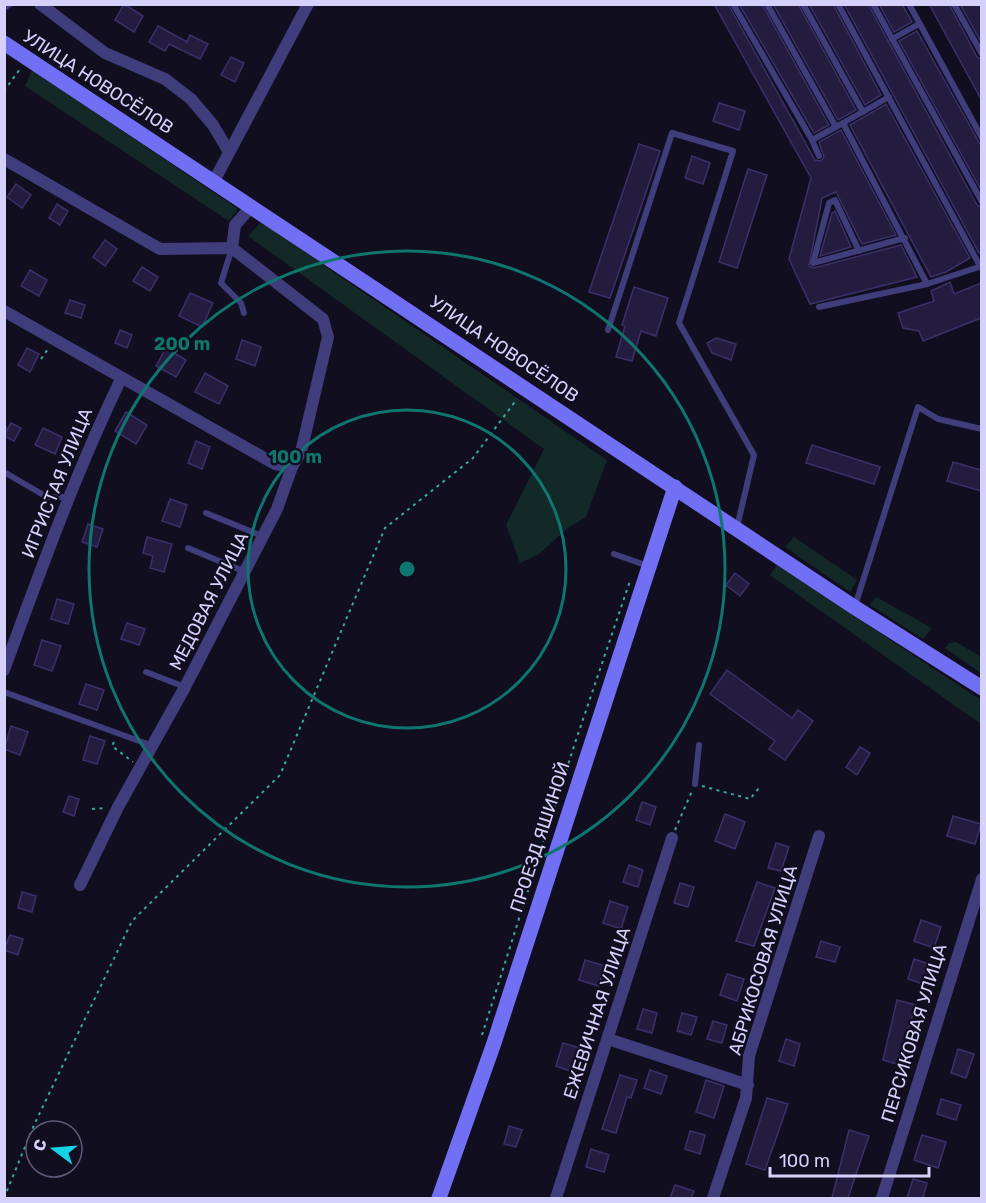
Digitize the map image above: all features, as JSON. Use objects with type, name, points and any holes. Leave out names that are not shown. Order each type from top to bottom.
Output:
[{"type":"street","points":[[40,4],[105,53],[165,79],[191,99],[213,125],[229,152]]},
{"type":"street","points":[[214,181],[308,4]]},
{"type":"street","name":"УЛИЦА НОВОСЁЛОВ","points":[[4,43],[737,527],[854,607],[981,688]]},
{"type":"street","points":[[4,159],[160,249],[232,248],[235,225],[252,206]]},
{"type":"street","name":"МЕДОВАЯ УЛИЦА","points":[[80,885],[118,807],[185,687],[277,509],[292,467],[301,452],[328,337],[323,319],[232,248]]},
{"type":"street","points":[[4,311],[275,464],[292,467]]},
{"type":"street","name":"ИГРИСТАЯ УЛИЦА","points":[[4,670],[92,439],[122,379]]},
{"type":"street","name":"ПРОЕЗД ЯШИНОЙ","points":[[439,1198],[494,1043],[675,487]]},
{"type":"street","name":"АБРИКОСОВАЯ УЛИЦА","points":[[713,1198],[748,1084],[749,1056],[819,836]]},
{"type":"street","name":"ЕЖЕВИЧНАЯ УЛИЦА","points":[[556,1198],[672,838]]},
{"type":"street","name":"ПЕРСИКОВАЯ УЛИЦА","points":[[882,1198],[981,879]]},
{"type":"street","points":[[608,1039],[748,1084]]},
{"type":"lane","points":[[4,8],[10,4]]},
{"type":"lane","points":[[733,4],[819,156]]},
{"type":"lane","points":[[767,4],[836,127]]},
{"type":"lane","points":[[803,4],[863,112]]},
{"type":"lane","points":[[819,307],[927,284],[981,266],[838,4]]},
{"type":"lane","points":[[873,4],[981,202]]},
{"type":"lane","points":[[909,4],[981,138]]},
{"type":"lane","points":[[954,4],[981,54]]},
{"type":"lane","points":[[892,39],[919,24]]},
{"type":"lane","points":[[812,140],[889,97]]},
{"type":"lane","points":[[843,123],[927,284]]},
{"type":"lane","points":[[608,330],[672,133],[733,151],[679,323],[754,455],[737,527]]},
{"type":"lane","points":[[859,251],[835,200],[829,203],[813,263],[859,251],[905,238]]},
{"type":"lane","points":[[232,248],[221,282],[241,303],[244,313]]},
{"type":"lane","points":[[854,607],[918,407],[938,419],[981,429]]},
{"type":"lane","points":[[4,472],[47,497],[69,497]]},
{"type":"lane","points":[[206,513],[262,536]]},
{"type":"lane","points":[[188,548],[243,572]]},
{"type":"lane","points":[[614,554],[649,566]]},
{"type":"lane","points":[[146,672],[185,687]]},
{"type":"lane","points":[[4,692],[153,746]]},
{"type":"lane","points":[[696,784],[699,745]]},
{"type":"path","points":[[4,91],[27,58]]},
{"type":"path","points":[[4,1198],[34,1125],[132,921],[280,775],[385,528],[474,458],[526,387]]},
{"type":"path","points":[[479,1044],[575,743],[631,578]]},
{"type":"path","points":[[117,733],[112,746],[141,768]]},
{"type":"path","points":[[672,838],[682,811],[696,784],[750,799],[759,788]]},
{"type":"green space","points":[[32,70],[238,209],[229,221],[25,86]]},
{"type":"green space","points":[[261,222],[607,460],[586,517],[568,528],[539,554],[520,563],[506,525],[544,449],[248,236]]},
{"type":"green space","points":[[794,537],[857,580],[850,592],[785,547]]},
{"type":"green space","points":[[777,565],[981,700],[981,724],[770,575]]},
{"type":"green space","points":[[876,597],[932,628],[923,639],[870,605]]},
{"type":"green space","points":[[956,642],[981,657],[981,673],[945,648],[949,643]]},
{"type":"building","points":[[124,4],[143,16],[134,32],[115,20]]},
{"type":"building","points":[[714,4],[728,4],[815,160],[821,161],[824,157],[819,142],[841,130],[896,235],[862,244],[836,192],[822,198],[809,266],[814,268],[901,245],[917,277],[810,304],[789,259],[811,178]]},
{"type":"building","points":[[739,4],[762,4],[829,125],[814,133]]},
{"type":"building","points":[[773,4],[798,4],[856,110],[838,120]]},
{"type":"building","points":[[809,4],[833,4],[881,95],[865,105]]},
{"type":"building","points":[[844,4],[868,4],[977,205],[981,207],[981,251],[979,253]]},
{"type":"building","points":[[879,4],[902,4],[912,22],[894,32]]},
{"type":"building","points":[[929,4],[949,4],[977,57],[981,59],[981,99]]},
{"type":"building","points":[[960,4],[981,4],[981,42]]},
{"type":"building","points":[[158,26],[187,42],[190,35],[208,44],[200,59],[169,44],[165,51],[149,42]]},
{"type":"building","points":[[917,31],[981,146],[981,190],[899,41]]},
{"type":"building","points":[[231,57],[244,63],[235,82],[221,75]]},
{"type":"building","points":[[719,103],[745,111],[739,130],[713,121]]},
{"type":"building","points":[[886,104],[970,258],[946,272],[931,277],[850,125]]},
{"type":"building","points":[[639,144],[660,151],[610,298],[589,292]]},
{"type":"building","points":[[692,156],[710,163],[703,184],[685,178]]},
{"type":"building","points":[[748,169],[767,175],[737,268],[719,262]]},
{"type":"building","points":[[16,184],[31,195],[22,208],[7,197]]},
{"type":"building","points":[[57,204],[68,211],[60,225],[49,218]]},
{"type":"building","points":[[835,211],[851,247],[820,256],[832,213]]},
{"type":"building","points":[[105,240],[117,249],[105,266],[93,257]]},
{"type":"building","points":[[142,267],[158,277],[150,291],[133,281]]},
{"type":"building","points":[[30,270],[47,280],[39,296],[21,286]]},
{"type":"building","points":[[950,282],[954,294],[981,283],[981,318],[923,341],[919,331],[903,328],[898,313],[934,301],[931,291]]},
{"type":"building","points":[[634,287],[668,298],[656,336],[641,331],[632,361],[616,357],[625,326],[622,325]]},
{"type":"building","points":[[190,293],[213,303],[202,327],[179,316]]},
{"type":"building","points":[[70,300],[85,305],[81,318],[65,313]]},
{"type":"building","points":[[120,330],[132,335],[127,348],[115,343]]},
{"type":"building","points":[[716,338],[736,344],[731,360],[712,353],[707,343]]},
{"type":"building","points":[[242,340],[261,347],[255,366],[236,359]]},
{"type":"building","points":[[27,348],[39,354],[30,372],[18,365]]},
{"type":"building","points":[[166,348],[186,360],[176,377],[156,366]]},
{"type":"building","points":[[205,373],[228,386],[219,404],[195,392]]},
{"type":"building","points":[[126,412],[147,425],[136,444],[115,431]]},
{"type":"building","points":[[11,423],[21,428],[14,441],[4,436]]},
{"type":"building","points":[[43,428],[62,437],[55,454],[35,445]]},
{"type":"building","points":[[196,441],[210,447],[202,469],[188,463]]},
{"type":"building","points":[[812,445],[880,467],[874,484],[806,463]]},
{"type":"building","points":[[953,462],[981,470],[981,491],[947,481]]},
{"type":"building","points":[[170,499],[187,505],[180,527],[162,521]]},
{"type":"building","points":[[88,524],[103,529],[97,547],[82,542]]},
{"type":"building","points":[[147,537],[172,544],[164,572],[150,568],[153,556],[143,553]]},
{"type":"building","points":[[735,573],[749,584],[740,596],[726,585]]},
{"type":"building","points":[[57,599],[74,604],[68,624],[51,619]]},
{"type":"building","points":[[127,623],[145,629],[139,645],[121,639]]},
{"type":"building","points":[[42,640],[61,646],[52,671],[34,665]]},
{"type":"building","points":[[727,670],[792,718],[798,710],[813,721],[785,760],[769,749],[775,741],[710,694]]},
{"type":"building","points":[[86,684],[104,690],[97,710],[79,704]]},
{"type":"building","points":[[11,726],[28,732],[20,755],[4,749]]},
{"type":"building","points":[[90,736],[105,741],[97,764],[83,760]]},
{"type":"building","points":[[860,747],[870,753],[857,775],[846,767]]},
{"type":"building","points":[[69,796],[79,799],[74,816],[63,812]]},
{"type":"building","points":[[642,802],[656,807],[650,825],[636,820]]},
{"type":"building","points":[[725,814],[745,822],[735,849],[715,841]]},
{"type":"building","points":[[953,816],[981,824],[975,844],[947,836]]},
{"type":"building","points":[[776,843],[789,847],[781,871],[768,868]]},
{"type":"building","points":[[629,865],[643,870],[638,887],[623,882]]},
{"type":"building","points":[[757,882],[775,888],[754,946],[736,941]]},
{"type":"building","points":[[680,883],[694,887],[688,907],[674,903]]},
{"type":"building","points":[[22,892],[36,896],[32,912],[18,908]]},
{"type":"building","points":[[610,901],[628,907],[621,929],[603,923]]},
{"type":"building","points":[[921,920],[941,927],[934,948],[914,941]]},
{"type":"building","points":[[10,935],[23,939],[18,955],[4,950]]},
{"type":"building","points":[[821,941],[840,947],[835,962],[816,957]]},
{"type":"building","points":[[914,959],[932,965],[926,985],[908,979]]},
{"type":"building","points":[[585,960],[605,966],[599,986],[579,980]]},
{"type":"building","points":[[727,974],[744,979],[737,1001],[720,995]]},
{"type":"building","points":[[897,1000],[916,1005],[897,1064],[883,1060]]},
{"type":"building","points":[[643,1009],[657,1013],[652,1033],[637,1029]]},
{"type":"building","points":[[682,1013],[697,1017],[691,1035],[677,1031]]},
{"type":"building","points":[[713,1021],[727,1025],[722,1043],[707,1039]]},
{"type":"building","points":[[786,1039],[800,1044],[794,1066],[779,1061]]},
{"type":"building","points":[[563,1043],[583,1049],[575,1073],[556,1066]]},
{"type":"building","points":[[958,1049],[974,1054],[966,1078],[951,1073]]},
{"type":"building","points":[[650,1070],[667,1076],[661,1094],[644,1088]]},
{"type":"building","points":[[620,1075],[637,1080],[631,1098],[627,1097],[616,1133],[602,1129]]},
{"type":"building","points":[[706,1080],[724,1086],[714,1118],[696,1112]]},
{"type":"building","points":[[767,1098],[788,1104],[765,1170],[746,1164]]},
{"type":"building","points":[[941,1099],[961,1105],[956,1120],[937,1114]]},
{"type":"building","points":[[509,1126],[522,1130],[516,1147],[504,1144]]},
{"type":"building","points":[[849,1130],[869,1136],[848,1198],[832,1198]]},
{"type":"building","points":[[690,1131],[705,1135],[700,1154],[685,1149]]},
{"type":"building","points":[[922,1135],[946,1142],[938,1168],[914,1160]]},
{"type":"building","points":[[591,1149],[609,1155],[604,1172],[586,1167]]},
{"type":"building","points":[[913,1179],[927,1183],[923,1198],[907,1198]]},
{"type":"building","points":[[675,1185],[694,1191],[691,1198],[670,1198]]}]
